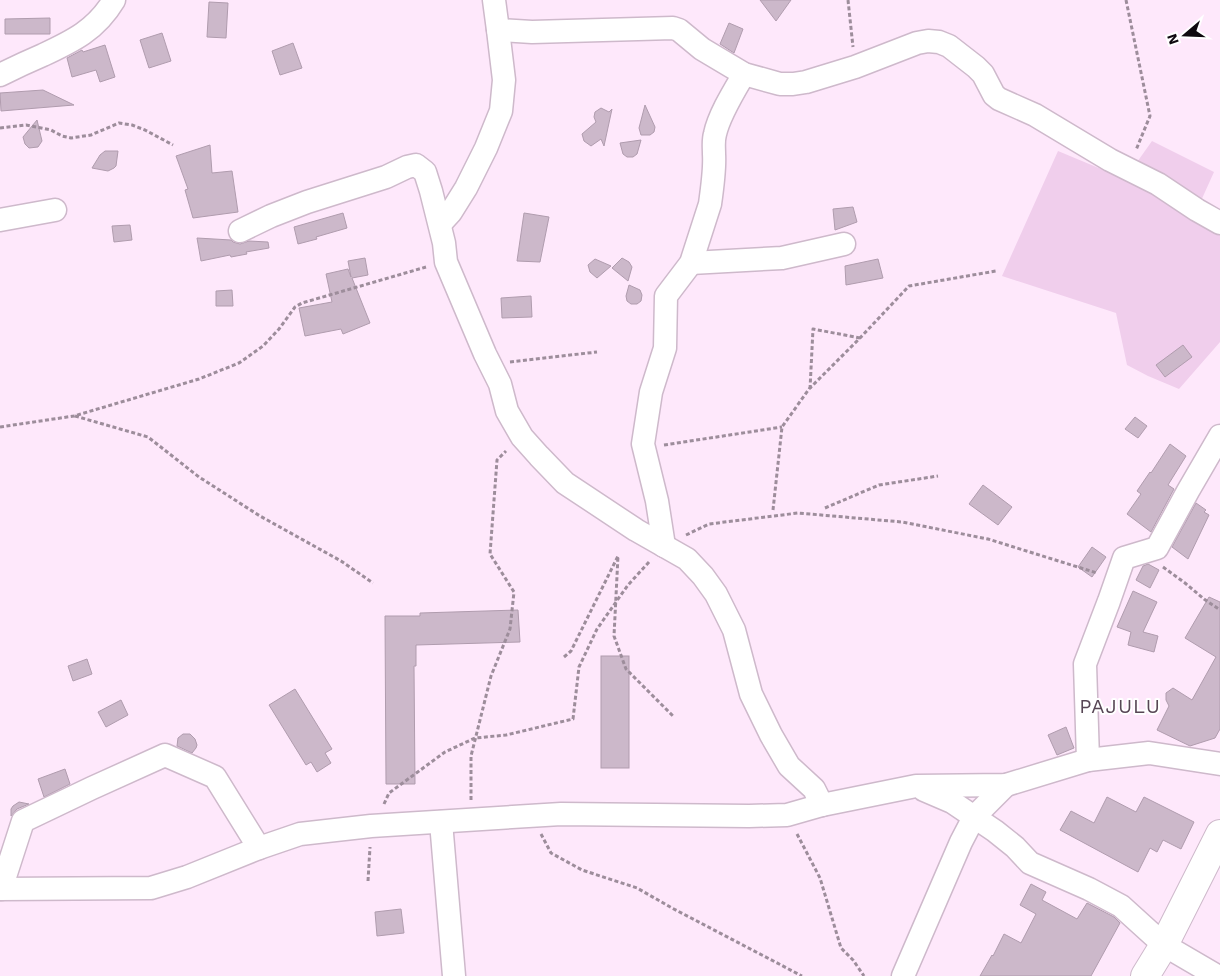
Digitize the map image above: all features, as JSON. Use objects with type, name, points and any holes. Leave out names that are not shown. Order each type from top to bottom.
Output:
[{"type":"main road","points":[[1144,976],[1164,945],[1220,834]]},
{"type":"street","points":[[0,74],[74,40],[90,29],[114,0]]},
{"type":"street","points":[[440,224],[451,212],[466,188],[501,112],[504,80],[494,0]]},
{"type":"street","points":[[498,30],[532,32],[673,28],[679,30],[702,49],[744,74],[780,84],[806,82],[855,67],[928,40],[940,42],[949,46],[976,67],[983,74],[994,95],[999,99],[1035,115],[1110,160],[1158,184],[1220,223]]},
{"type":"street","points":[[664,546],[643,444],[651,392],[665,348],[666,296],[691,263],[712,194],[715,132],[727,103],[744,74]]},
{"type":"street","points":[[240,231],[307,202],[386,177],[407,167],[416,165],[425,172],[440,224],[446,262],[485,354],[500,384],[508,410],[522,437],[565,483],[636,530],[687,559],[703,576],[716,594],[734,630],[751,694],[771,735],[789,766],[814,789],[822,805]]},
{"type":"street","points":[[0,220],[55,210]]},
{"type":"street","points":[[691,263],[782,258],[844,244]]},
{"type":"street","points":[[1088,760],[1085,664],[1124,558],[1157,548],[1220,436]]},
{"type":"street","points":[[260,848],[215,777],[165,755],[23,821],[1,889],[151,888],[187,877],[300,834],[371,826],[561,814],[787,815],[822,805],[916,786],[1006,784],[1088,760],[1149,752],[1220,764]]},
{"type":"street","points":[[903,976],[961,842],[974,817],[1006,784]]},
{"type":"street","points":[[916,786],[952,802],[995,831],[1015,847],[1030,863],[1089,889],[1121,906],[1164,945],[1217,976]]},
{"type":"street","points":[[441,822],[454,976]]},
{"type":"path","points":[[848,0],[855,67]]},
{"type":"path","points":[[1126,0],[1150,116],[1128,169]]},
{"type":"path","points":[[0,128],[26,125],[51,130],[71,138],[90,135],[119,123],[146,130],[173,145]]},
{"type":"path","points":[[0,427],[74,416],[199,379],[239,363],[263,346],[279,329],[295,307],[302,303],[446,262]]},
{"type":"path","points":[[773,510],[782,428],[810,389],[909,286],[996,271]]},
{"type":"path","points":[[810,389],[813,329],[860,338]]},
{"type":"path","points":[[506,362],[597,352]]},
{"type":"path","points":[[74,416],[148,437],[199,477],[260,516],[341,561],[373,583]]},
{"type":"path","points":[[644,448],[782,428]]},
{"type":"path","points":[[471,820],[471,756],[491,676],[510,629],[514,592],[490,554],[497,460],[522,437]]},
{"type":"path","points":[[825,508],[879,485],[938,476]]},
{"type":"path","points":[[564,657],[571,651],[618,556],[614,636],[626,669],[674,718]]},
{"type":"path","points":[[787,815],[820,878],[841,948],[853,960],[864,976]]},
{"type":"path","points":[[532,816],[551,853],[582,870],[637,888],[802,976]]},
{"type":"shaded area","points":[[1152,141],[1214,172],[1200,203],[1220,231],[1220,342],[1179,389],[1127,365],[1116,313],[1002,276],[1058,151],[1125,179]]},
{"type":"building","points":[[760,0],[791,0],[776,21]]},
{"type":"building","points":[[209,2],[228,3],[226,38],[207,37]]},
{"type":"building","points":[[50,18],[50,34],[5,34],[5,19]]},
{"type":"building","points":[[729,23],[743,29],[734,53],[720,44]]},
{"type":"building","points":[[162,33],[171,61],[149,68],[140,40]]},
{"type":"building","points":[[293,43],[302,68],[280,75],[272,51]]},
{"type":"building","points":[[105,45],[115,77],[100,82],[96,70],[72,77],[67,58],[82,50],[83,52]]},
{"type":"building","points":[[43,90],[74,105],[1,111],[0,93]]},
{"type":"building","points":[[645,105],[655,127],[654,132],[650,135],[641,135],[639,128]]},
{"type":"building","points":[[601,108],[609,112],[612,109],[604,146],[601,139],[591,146],[584,141],[582,134],[596,122],[595,112]]},
{"type":"building","points":[[37,120],[42,141],[38,147],[29,148],[25,144],[23,137]]},
{"type":"building","points":[[641,140],[637,154],[633,157],[627,157],[623,154],[620,143]]},
{"type":"building","points":[[210,145],[212,173],[232,171],[238,212],[193,218],[185,190],[188,189],[176,156]]},
{"type":"building","points":[[105,151],[118,151],[116,166],[108,171],[92,168],[100,155]]},
{"type":"building","points":[[853,207],[857,222],[835,230],[833,209]]},
{"type":"building","points":[[343,213],[347,228],[298,244],[294,227]]},
{"type":"building","points":[[524,213],[549,217],[540,262],[517,261]]},
{"type":"building","points":[[130,225],[132,240],[114,242],[112,226]]},
{"type":"building","points":[[197,238],[231,240],[240,244],[249,241],[268,242],[269,248],[246,252],[247,254],[231,257],[230,255],[201,261]]},
{"type":"building","points":[[365,258],[368,275],[352,278],[370,323],[343,334],[341,329],[305,336],[299,308],[332,302],[326,274],[348,269],[351,277],[348,261]]},
{"type":"building","points":[[622,258],[629,262],[632,267],[628,281],[612,268]]},
{"type":"building","points":[[595,259],[611,266],[597,278],[590,272],[588,265]]},
{"type":"building","points":[[878,259],[883,278],[846,285],[845,266]]},
{"type":"building","points":[[629,285],[640,290],[642,295],[641,301],[637,304],[631,304],[627,301],[626,296]]},
{"type":"building","points":[[232,290],[233,306],[216,306],[216,291]]},
{"type":"building","points":[[531,296],[532,317],[502,318],[501,298]]},
{"type":"building","points":[[1183,345],[1192,357],[1165,377],[1156,365]]},
{"type":"building","points":[[1135,417],[1147,426],[1138,438],[1125,429]]},
{"type":"building","points":[[1170,444],[1186,456],[1168,485],[1174,489],[1151,532],[1127,514],[1141,494],[1137,491]]},
{"type":"building","points":[[983,485],[1012,507],[998,525],[969,504]]},
{"type":"building","points":[[1196,503],[1206,510],[1204,512],[1209,515],[1188,559],[1172,547]]},
{"type":"building","points":[[1092,547],[1106,557],[1092,577],[1078,567]]},
{"type":"building","points":[[1148,564],[1159,570],[1150,588],[1136,580],[1143,566]]},
{"type":"building","points":[[1133,591],[1157,602],[1143,632],[1158,636],[1154,652],[1128,645],[1131,632],[1117,627]]},
{"type":"building","points":[[1209,597],[1220,602],[1220,729],[1215,738],[1190,746],[1157,730],[1169,706],[1166,700],[1166,693],[1173,688],[1192,700],[1216,657],[1185,638]]},
{"type":"building","points":[[518,610],[520,642],[416,645],[416,666],[414,666],[415,784],[386,784],[385,616],[420,616],[420,613]]},
{"type":"building","points":[[601,656],[629,656],[629,768],[601,768]]},
{"type":"building","points":[[87,659],[92,674],[73,681],[68,666]]},
{"type":"building","points":[[295,689],[332,749],[325,753],[331,763],[317,772],[311,762],[306,765],[269,705]]},
{"type":"building","points":[[121,700],[128,715],[106,727],[98,712]]},
{"type":"building","points":[[1066,727],[1074,748],[1057,755],[1048,735]]},
{"type":"building","points":[[183,734],[190,734],[195,739],[197,745],[192,753],[177,746],[178,738]]},
{"type":"building","points":[[65,769],[70,784],[44,797],[38,779]]},
{"type":"building","points":[[1107,797],[1136,812],[1144,797],[1194,822],[1181,849],[1163,840],[1157,852],[1150,848],[1138,872],[1060,830],[1071,811],[1094,823]]},
{"type":"building","points":[[19,802],[29,804],[17,809],[11,816],[11,809]]},
{"type":"building","points":[[1031,884],[1046,892],[1042,900],[1077,919],[1087,903],[1114,917],[1120,923],[1091,976],[980,976],[1004,934],[1021,943],[1036,914],[1020,905]]},
{"type":"building","points":[[401,909],[404,933],[377,936],[375,912]]},
{"type":"district","name":"PAJULU","points":[[1120,706]]}]
